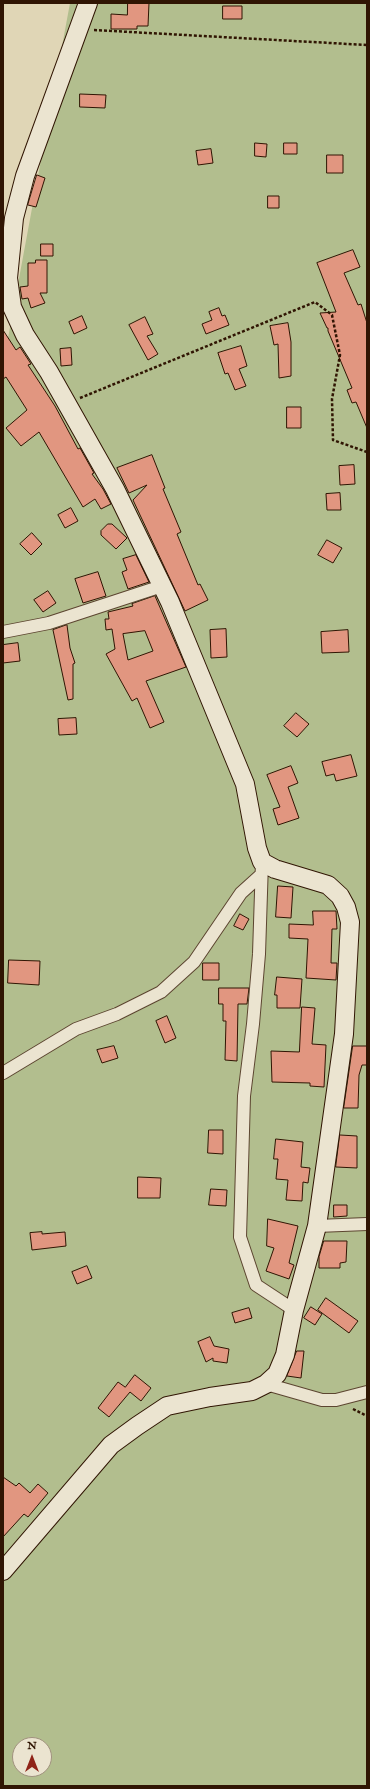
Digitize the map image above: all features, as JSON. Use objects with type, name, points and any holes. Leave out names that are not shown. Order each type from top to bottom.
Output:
[{"type":"street","points":[[88,3],[25,176],[14,218],[8,278],[12,307],[25,335],[49,372],[115,489],[162,586],[221,723],[245,784],[262,868],[259,954],[253,1024],[244,1096],[240,1237],[256,1285],[294,1310]]},
{"type":"street","points":[[3,632],[49,623],[162,586]]},
{"type":"street","points":[[3,1073],[76,1029],[117,1014],[160,992],[194,962],[241,893],[262,868]]},
{"type":"street","points":[[3,1571],[111,1445],[167,1406],[210,1396],[252,1391],[266,1384],[277,1374],[285,1355],[294,1310],[317,1226],[344,1034],[350,922],[346,907],[340,896],[328,885],[275,869],[262,868]]},
{"type":"street","points":[[317,1226],[367,1224]]},
{"type":"street","points":[[266,1384],[322,1400],[336,1400],[367,1392]]},
{"type":"path","points":[[78,29],[367,45]]},
{"type":"path","points":[[67,404],[316,302],[332,315],[340,355],[332,399],[334,440],[367,452]]},
{"type":"green space","points":[[70,3],[367,3],[367,1786],[3,1786],[3,365]]},
{"type":"building","points":[[128,3],[149,3],[148,26],[137,26],[137,29],[111,29],[111,14],[127,15]]},
{"type":"building","points":[[223,6],[242,6],[242,19],[223,19]]},
{"type":"building","points":[[80,94],[106,95],[105,108],[80,107]]},
{"type":"building","points":[[255,143],[267,144],[266,157],[255,156]]},
{"type":"building","points":[[284,143],[297,143],[297,154],[284,154]]},
{"type":"building","points":[[211,149],[213,163],[198,165],[196,151]]},
{"type":"building","points":[[327,155],[343,155],[343,173],[327,173]]},
{"type":"building","points":[[37,175],[45,178],[36,207],[28,205]]},
{"type":"building","points":[[268,196],[279,196],[279,208],[268,208]]},
{"type":"building","points":[[41,244],[53,244],[53,256],[41,256]]},
{"type":"building","points":[[353,250],[360,267],[344,273],[358,305],[361,304],[367,323],[367,428],[356,402],[352,403],[347,390],[352,388],[328,328],[320,313],[336,312],[317,263]]},
{"type":"building","points":[[36,260],[47,260],[47,293],[40,293],[45,303],[31,308],[28,298],[22,299],[20,287],[28,286],[28,263],[35,263]]},
{"type":"building","points":[[219,308],[222,316],[225,315],[229,325],[206,334],[202,324],[212,320],[209,312]]},
{"type":"building","points":[[82,316],[87,328],[74,334],[69,322]]},
{"type":"building","points":[[145,317],[153,334],[147,336],[158,354],[148,360],[129,325]]},
{"type":"building","points":[[288,323],[291,342],[291,376],[279,378],[278,344],[274,345],[270,326]]},
{"type":"building","points":[[3,330],[16,350],[20,347],[31,364],[28,365],[55,406],[78,449],[80,448],[94,473],[92,474],[103,489],[111,504],[101,509],[95,499],[83,507],[39,432],[21,446],[6,428],[27,410],[6,377],[3,379]]},
{"type":"building","points":[[241,346],[247,366],[239,369],[246,386],[235,390],[228,373],[225,374],[218,353]]},
{"type":"building","points":[[71,348],[72,365],[61,366],[60,349]]},
{"type":"building","points":[[287,407],[301,407],[301,428],[287,428]]},
{"type":"building","points":[[152,455],[165,488],[163,489],[181,532],[177,534],[198,585],[200,584],[208,600],[185,611],[133,500],[147,485],[129,493],[117,468]]},
{"type":"building","points":[[354,465],[355,484],[340,485],[339,466]]},
{"type":"building","points":[[340,493],[341,510],[327,510],[326,494]]},
{"type":"building","points":[[71,508],[78,521],[65,528],[58,515]]},
{"type":"building","points":[[108,524],[112,524],[127,538],[116,549],[101,535],[101,531]]},
{"type":"building","points":[[32,533],[42,544],[31,555],[20,544]]},
{"type":"building","points":[[327,540],[342,548],[333,563],[318,555]]},
{"type":"building","points":[[136,555],[149,582],[128,589],[122,572],[127,570],[123,559]]},
{"type":"building","points":[[98,572],[106,596],[83,603],[75,579]]},
{"type":"building","points":[[48,591],[56,603],[43,612],[34,600]]},
{"type":"building","points":[[155,596],[186,667],[146,681],[164,722],[150,728],[137,698],[132,701],[106,654],[115,649],[112,629],[106,630],[105,619],[109,619],[108,612],[133,606],[132,604]],"holes":[[[145,631],[153,651],[128,660],[123,634]]]},
{"type":"building","points":[[67,625],[70,648],[75,663],[73,664],[73,699],[68,700],[53,630]]},
{"type":"building","points":[[226,629],[227,657],[211,658],[210,630]]},
{"type":"building","points":[[348,630],[349,652],[322,653],[321,632]]},
{"type":"building","points":[[18,643],[20,661],[3,663],[3,645]]},
{"type":"building","points":[[296,713],[309,724],[297,737],[284,726]]},
{"type":"building","points":[[76,718],[77,734],[59,735],[58,719]]},
{"type":"building","points":[[351,755],[357,776],[336,781],[334,774],[326,776],[322,762]]},
{"type":"building","points":[[291,766],[298,783],[288,787],[299,818],[278,825],[273,809],[280,807],[267,775]]},
{"type":"building","points":[[278,886],[293,887],[291,918],[276,917]]},
{"type":"building","points":[[313,911],[336,911],[337,929],[332,929],[331,963],[337,963],[336,980],[306,978],[308,939],[289,938],[289,924],[313,925]]},
{"type":"building","points":[[240,914],[249,919],[243,930],[234,926]]},
{"type":"building","points":[[9,960],[40,961],[39,985],[8,983]]},
{"type":"building","points":[[203,963],[219,963],[219,980],[203,980]]},
{"type":"building","points":[[277,977],[302,979],[300,1008],[277,1008],[277,995],[275,995]]},
{"type":"building","points":[[219,988],[249,988],[247,1004],[238,1004],[237,1061],[225,1060],[226,1021],[223,1021],[223,1004],[219,1004]]},
{"type":"building","points":[[302,1007],[315,1008],[312,1044],[326,1045],[324,1087],[310,1086],[310,1083],[272,1082],[271,1051],[299,1052]]},
{"type":"building","points":[[167,1016],[176,1038],[165,1043],[156,1021]]},
{"type":"building","points":[[114,1046],[118,1058],[102,1063],[97,1050]]},
{"type":"building","points":[[353,1046],[367,1046],[367,1065],[362,1065],[359,1075],[358,1108],[344,1108]]},
{"type":"building","points":[[209,1130],[223,1130],[223,1154],[208,1153]]},
{"type":"building","points":[[340,1135],[357,1136],[357,1168],[336,1167]]},
{"type":"building","points":[[276,1139],[303,1142],[301,1167],[310,1168],[308,1183],[303,1182],[302,1201],[286,1200],[288,1180],[276,1179],[278,1159],[274,1159]]},
{"type":"building","points":[[138,1177],[161,1178],[160,1198],[138,1198]]},
{"type":"building","points":[[211,1189],[227,1190],[226,1206],[209,1205]]},
{"type":"building","points":[[334,1205],[347,1205],[347,1216],[334,1217]]},
{"type":"building","points":[[268,1219],[298,1226],[289,1263],[294,1265],[289,1279],[266,1271],[274,1248],[267,1246]]},
{"type":"building","points":[[42,1232],[42,1234],[65,1232],[66,1246],[32,1250],[30,1233]]},
{"type":"building","points":[[324,1241],[347,1241],[346,1262],[340,1263],[340,1268],[319,1268],[319,1257]]},
{"type":"building","points":[[87,1266],[92,1278],[77,1284],[72,1272]]},
{"type":"building","points":[[326,1298],[358,1321],[349,1333],[318,1310]]},
{"type":"building","points":[[311,1307],[322,1314],[315,1325],[304,1318]]},
{"type":"building","points":[[249,1308],[252,1318],[235,1323],[232,1313]]},
{"type":"building","points":[[210,1337],[214,1346],[229,1349],[227,1363],[213,1361],[213,1358],[206,1362],[198,1342]]},
{"type":"building","points":[[297,1351],[304,1351],[301,1378],[287,1376]]},
{"type":"building","points":[[135,1375],[151,1388],[141,1401],[130,1392],[109,1417],[98,1408],[118,1382],[125,1387]]},
{"type":"building","points":[[3,1477],[16,1486],[19,1483],[30,1493],[38,1484],[48,1493],[28,1517],[24,1514],[3,1537]]}]
